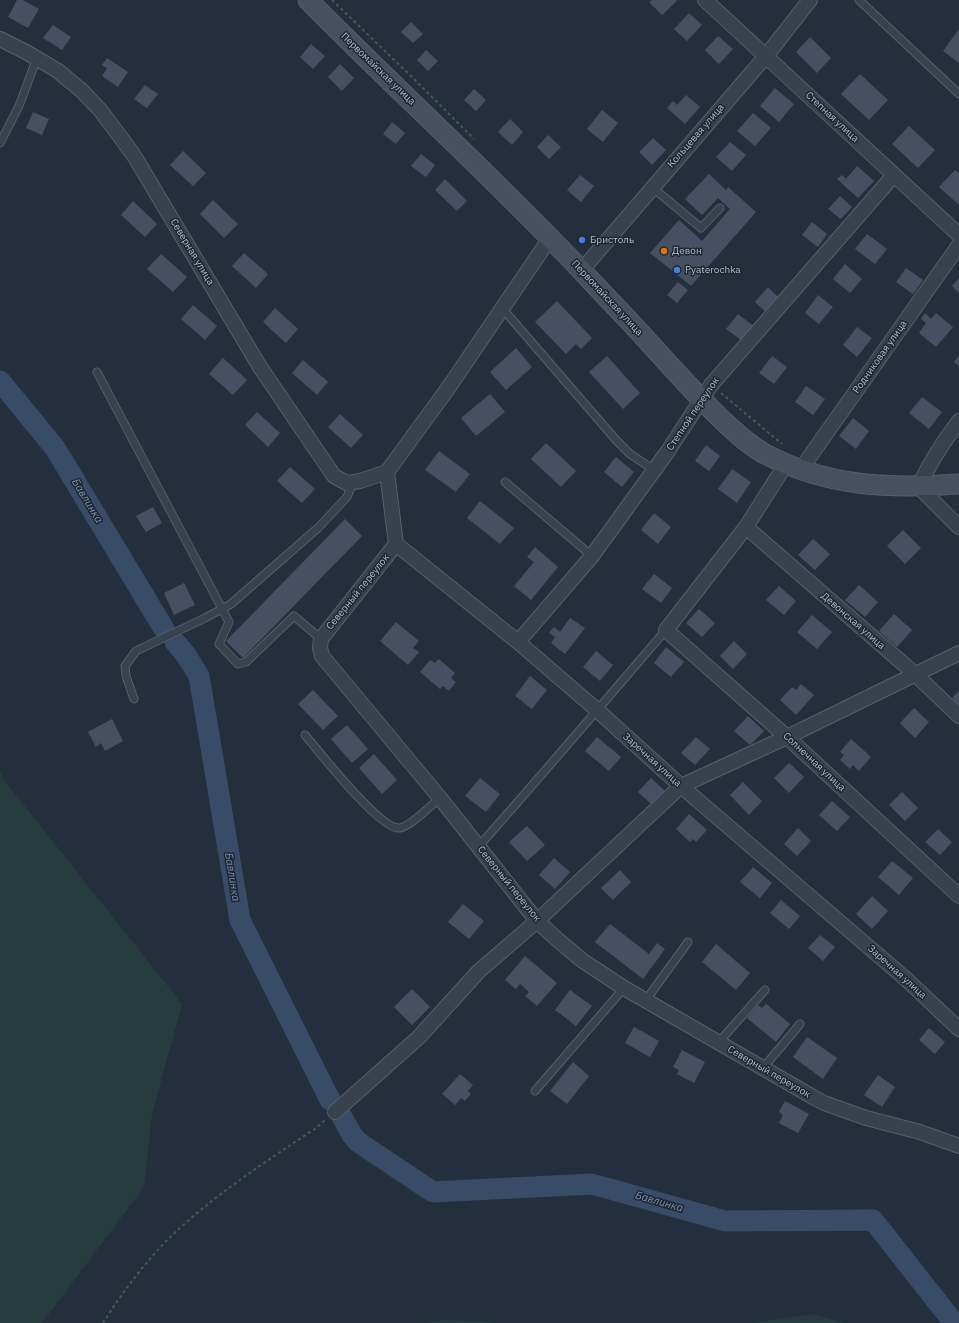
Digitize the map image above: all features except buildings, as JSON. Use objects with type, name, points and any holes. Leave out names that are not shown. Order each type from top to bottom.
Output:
[{"type":"street","name":"Первомайская улица","points":[[308,0],[550,238],[616,306],[706,392],[740,436],[763,453],[793,466],[833,480],[863,485],[919,487],[959,484]]},
{"type":"street","name":"Степная улица","points":[[705,0],[959,235]]},
{"type":"street","name":"Кольцевая улица","points":[[581,271],[766,56],[810,0]]},
{"type":"street","name":"Северная улица","points":[[0,39],[58,71],[82,91],[101,111],[128,148],[260,367],[334,476],[347,483],[357,482]]},
{"type":"street","name":"Степной переулок","points":[[518,642],[592,556],[668,451],[706,392],[894,175]]},
{"type":"street","points":[[357,482],[387,472],[449,387],[550,238]]},
{"type":"street","name":"Родниковая улица","points":[[666,630],[793,466],[959,244]]},
{"type":"street","points":[[959,421],[941,445],[923,476],[919,487],[959,528]]},
{"type":"street","points":[[387,472],[396,544]]},
{"type":"street","name":"Девонская улица","points":[[746,527],[915,674],[959,716]]},
{"type":"street","name":"Северный переулок","points":[[396,544],[321,639],[320,648],[322,656],[440,798],[537,921],[583,961],[624,988],[824,1103],[866,1118],[920,1132],[959,1146]]},
{"type":"street","name":"Заречная улица","points":[[396,544],[518,642],[597,710],[681,786],[906,979],[959,1029]]},
{"type":"street","name":"Солнечная улица","points":[[666,630],[787,737],[959,896]]},
{"type":"street","points":[[335,1112],[419,1037],[479,971],[537,921],[681,786],[787,737],[959,653]]},
{"type":"lane","points":[[859,0],[959,94]]},
{"type":"lane","points":[[0,144],[19,106],[36,58]]},
{"type":"lane","points":[[652,187],[701,228],[720,208]]},
{"type":"lane","points":[[502,308],[616,440],[630,454],[654,470]]},
{"type":"lane","points":[[97,372],[229,622],[219,644],[238,664],[246,662],[294,616],[321,639]]},
{"type":"lane","points":[[134,699],[126,676],[125,666],[136,651],[231,604],[319,527],[346,497],[357,482]]},
{"type":"lane","points":[[506,482],[592,556]]},
{"type":"lane","points":[[478,846],[546,772],[666,630]]},
{"type":"lane","points":[[305,735],[363,803],[389,826],[398,828],[406,826],[440,798]]},
{"type":"lane","points":[[646,1000],[688,942]]},
{"type":"lane","points":[[535,1090],[624,988]]},
{"type":"lane","points":[[718,1042],[765,990]]},
{"type":"lane","points":[[763,1068],[800,1024]]},
{"type":"path","points":[[706,392],[782,444]]},
{"type":"path","points":[[103,1323],[118,1298],[152,1257],[181,1227],[235,1183],[316,1128],[335,1112]]},
{"type":"green space","points":[[0,770],[4,780],[182,1004],[152,1114],[144,1187],[42,1323],[0,1323]]},
{"type":"green space","points":[[812,1314],[845,1323],[753,1323]]},
{"type":"green space","points":[[445,1320],[496,1323],[424,1323]]},
{"type":"waterway","name":"Бавлинка","points":[[0,381],[55,448],[164,629]]},
{"type":"waterway","name":"Бавлинка","points":[[175,642],[186,655],[199,676],[240,920],[330,1100]]},
{"type":"waterway","name":"Бавлинка","points":[[342,1117],[352,1135],[358,1142],[433,1192],[592,1184],[725,1221],[873,1220],[954,1323]]},
{"type":"place","name":"Бристоль","points":[[582,240]]},
{"type":"place","name":"Девон","points":[[664,251]]},
{"type":"place","name":"Pyaterochka","points":[[677,270]]}]
